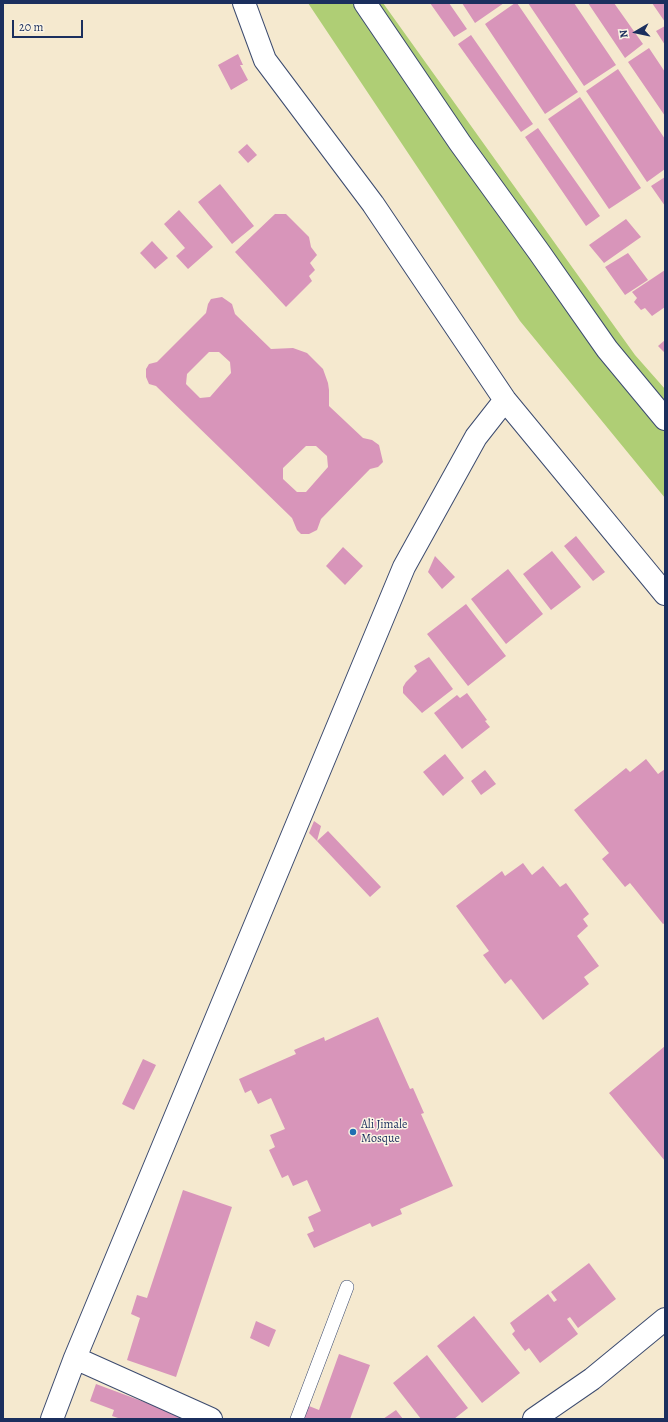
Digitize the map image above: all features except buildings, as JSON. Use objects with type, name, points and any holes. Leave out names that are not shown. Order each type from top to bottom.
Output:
[{"type":"street","points":[[244,3],[265,60],[373,204],[505,400],[665,594]]},
{"type":"street","points":[[365,3],[460,143],[607,349],[665,419]]},
{"type":"street","points":[[52,1419],[75,1358],[404,567],[476,437],[505,400]]},
{"type":"street","points":[[534,1419],[592,1379],[665,1318]]},
{"type":"street","points":[[75,1358],[211,1419]]},
{"type":"lane","points":[[297,1419],[347,1287]]},
{"type":"green space","points":[[308,3],[383,3],[635,355],[665,389],[665,498],[520,321]]},
{"type":"place","name":"Ali Jimale Mosque","points":[[353,1132]]}]
